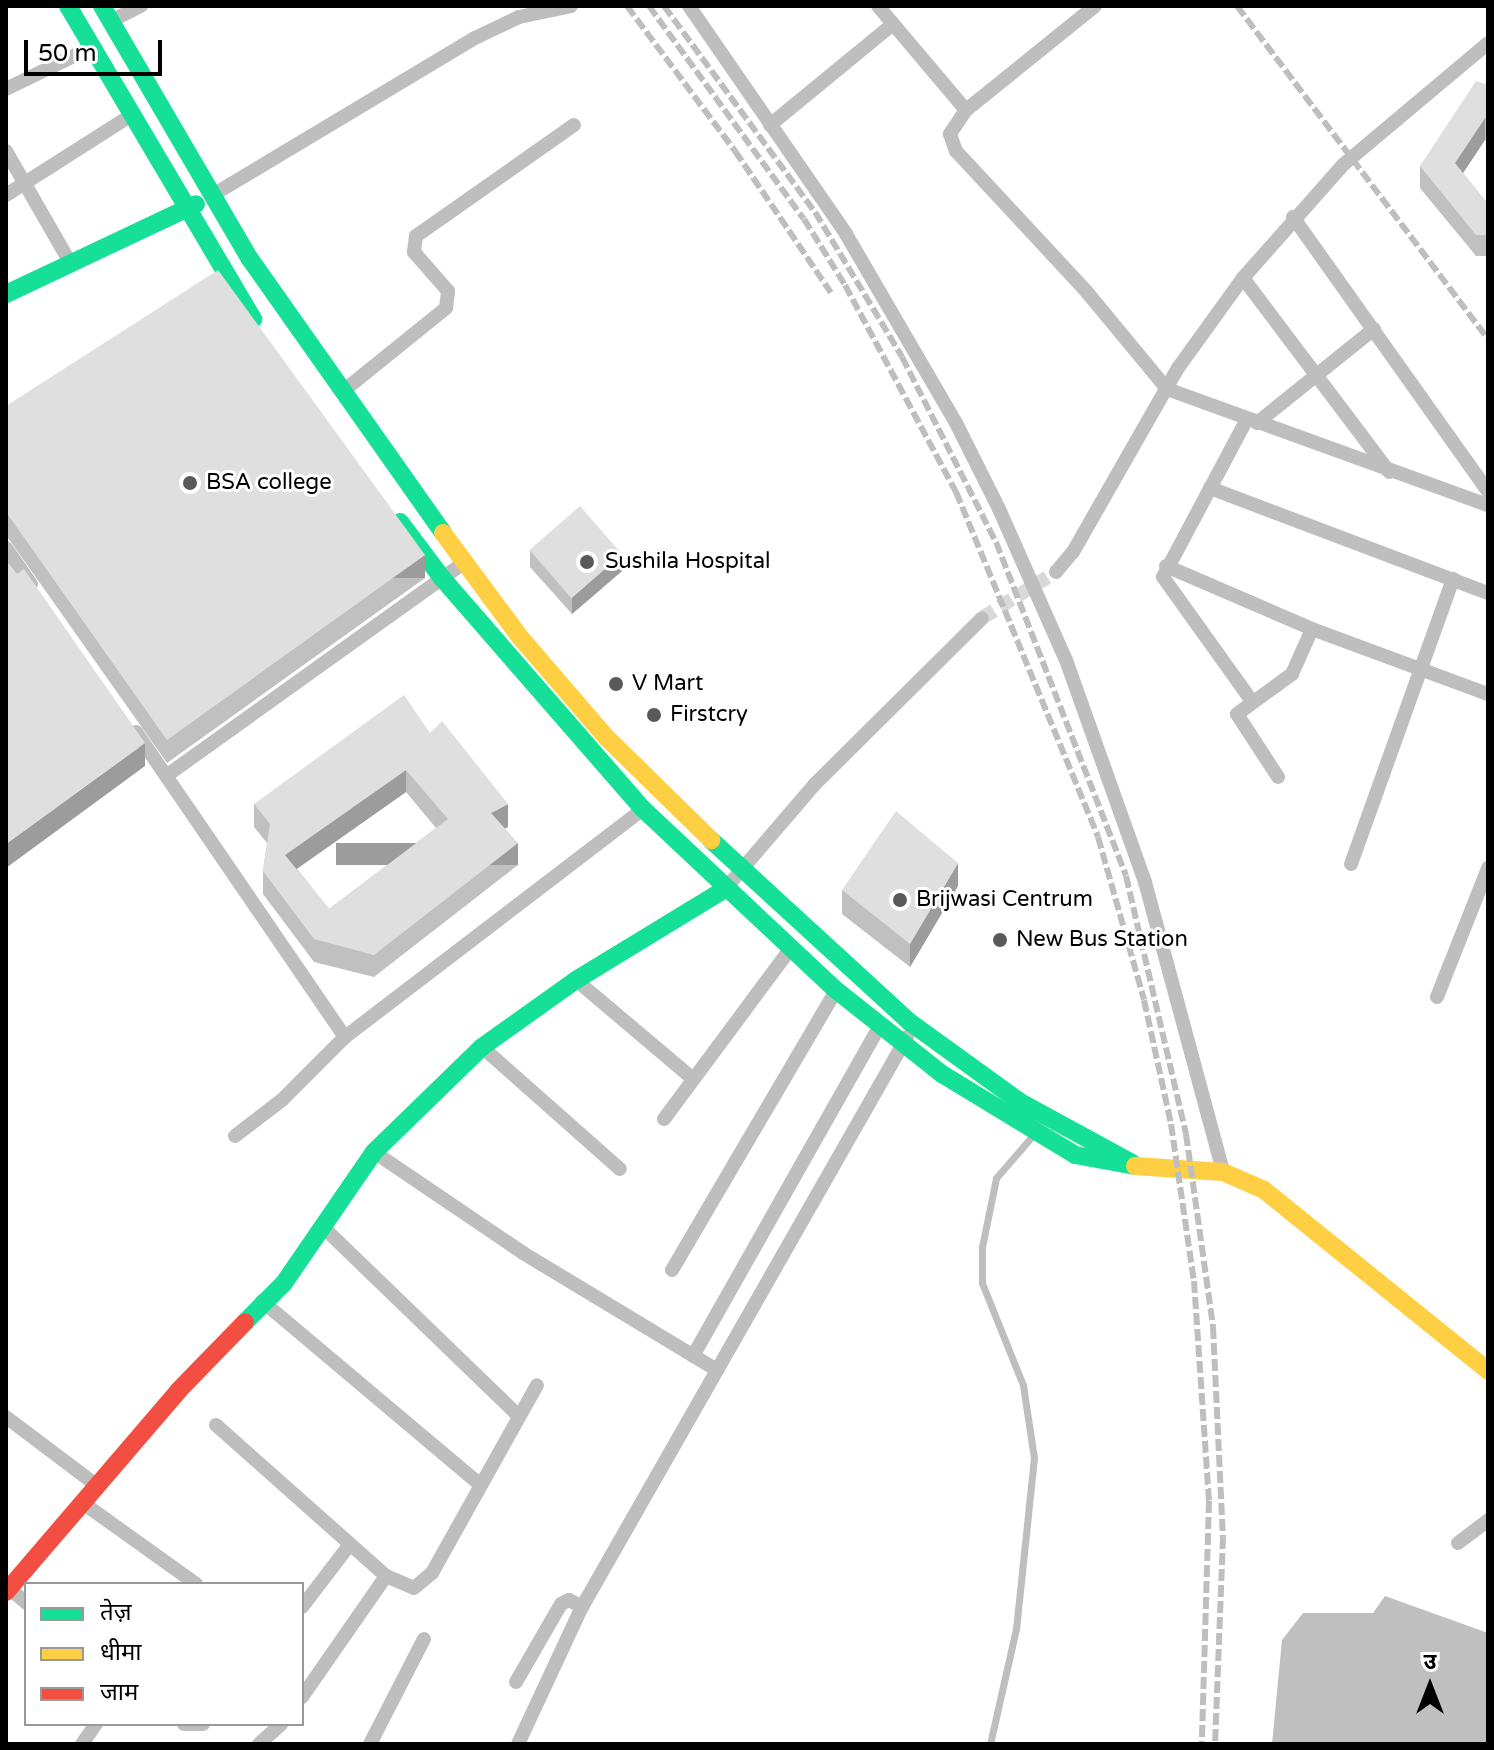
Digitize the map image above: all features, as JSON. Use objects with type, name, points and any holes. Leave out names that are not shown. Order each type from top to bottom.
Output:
[{"type":"main road","points":[[68,6],[133,114],[218,282],[266,338]]},
{"type":"main road","points":[[106,14],[211,196],[342,392],[465,562],[607,738],[739,868],[915,1027],[1020,1102],[1136,1166]]},
{"type":"main road","points":[[6,294],[211,196]]},
{"type":"main road","points":[[385,502],[442,578],[643,809],[725,889],[880,1026],[1036,1132],[1086,1159],[1223,1172],[1264,1190],[1301,1215],[1488,1371]]},
{"type":"main road","points":[[8,1590],[262,1301],[284,1283],[374,1152],[482,1047],[576,980],[725,889]]},
{"type":"street","points":[[106,14],[141,6]]},
{"type":"street","points":[[211,196],[475,38],[519,17],[571,6]]},
{"type":"street","points":[[689,6],[846,234],[956,423],[1038,596],[1145,882],[1223,1172]]},
{"type":"street","points":[[878,6],[966,110]]},
{"type":"street","points":[[1095,6],[966,110],[950,134],[956,151],[1086,291],[1167,389],[1389,472],[1488,505]]},
{"type":"street","points":[[770,125],[893,24]]},
{"type":"street","points":[[1056,572],[1073,552],[1167,389],[1243,278],[1293,217],[1344,164],[1488,43]]},
{"type":"street","points":[[6,89],[92,47]]},
{"type":"street","points":[[6,195],[25,186],[133,114]]},
{"type":"street","points":[[342,392],[446,308],[448,291],[414,252],[416,236],[574,125]]},
{"type":"street","points":[[6,151],[71,264]]},
{"type":"street","points":[[1293,217],[1488,491]]},
{"type":"street","points":[[1243,278],[1389,472]]},
{"type":"street","points":[[1251,700],[1166,587],[1166,566],[1252,421],[1374,329]]},
{"type":"street","points":[[1210,488],[1488,593]]},
{"type":"street","points":[[6,548],[39,594]]},
{"type":"street","points":[[166,776],[465,562]]},
{"type":"street","points":[[1166,566],[1312,629],[1488,694]]},
{"type":"street","points":[[1351,864],[1453,579]]},
{"type":"street","points":[[725,889],[739,868],[815,784],[982,618]]},
{"type":"street","points":[[1278,777],[1237,714],[1251,700],[1292,674],[1312,629]]},
{"type":"street","points":[[124,715],[345,1037]]},
{"type":"street","points":[[235,1136],[282,1100],[345,1037],[643,809]]},
{"type":"street","points":[[1437,997],[1488,868]]},
{"type":"street","points":[[664,1119],[791,948]]},
{"type":"street","points":[[576,980],[692,1078]]},
{"type":"street","points":[[672,1270],[836,990]]},
{"type":"street","points":[[693,1356],[880,1026]]},
{"type":"street","points":[[518,1744],[582,1607],[902,1043],[915,1027]]},
{"type":"street","points":[[482,1047],[620,1169]]},
{"type":"street","points":[[374,1152],[523,1253],[717,1370]]},
{"type":"street","points":[[323,1227],[519,1416]]},
{"type":"street","points":[[262,1301],[478,1483]]},
{"type":"street","points":[[216,1425],[386,1576],[405,1588],[423,1585],[478,1483],[537,1385]]},
{"type":"street","points":[[6,1417],[99,1487]]},
{"type":"street","points":[[83,1503],[193,1582]]},
{"type":"street","points":[[1458,1543],[1488,1520]]},
{"type":"street","points":[[304,1604],[350,1544]]},
{"type":"street","points":[[304,1694],[386,1576]]},
{"type":"street","points":[[516,1682],[561,1604],[569,1600],[582,1607]]},
{"type":"street","points":[[370,1744],[424,1639]]},
{"type":"street","points":[[82,1744],[95,1726]]},
{"type":"street","points":[[259,1744],[279,1726]]},
{"type":"lane","points":[[990,1744],[1016,1629],[1034,1458],[1023,1385],[982,1283],[982,1247],[996,1178],[1036,1132]]},
{"type":"shaded area","points":[[1385,1596],[1488,1633],[1488,1744],[1272,1744],[1282,1640],[1303,1613],[1373,1613]]},
{"type":"building","points":[[1476,81],[1488,85],[1488,120],[1485,118],[1455,163],[1488,204],[1488,235],[1476,235],[1420,166]]},
{"type":"building","name":"BSA college","points":[[218,270],[425,555],[167,740],[6,512],[6,406]]},
{"type":"building","points":[[580,506],[622,554],[571,598],[529,550]]},
{"type":"building","points":[[6,560],[17,574],[24,569],[145,743],[6,844]]},
{"type":"building","points":[[404,695],[430,733],[442,721],[508,804],[491,813],[518,843],[374,955],[314,939],[263,871],[270,824],[254,804]],"holes":[[[406,770],[448,819],[329,909],[285,855]]]},
{"type":"building","name":"Brijwasi Centrum","points":[[896,811],[958,863],[910,944],[842,890]]},
{"type":"tunnel","points":[[982,618],[1056,572]]},
{"type":"railway","points":[[627,6],[735,151],[831,293]]},
{"type":"railway","points":[[649,6],[804,219],[845,285],[956,492],[1098,837],[1144,1000],[1171,1124],[1194,1281],[1209,1501],[1202,1744]]},
{"type":"railway","points":[[664,6],[815,212],[902,357],[996,542],[1126,876],[1186,1134],[1213,1327],[1223,1537],[1215,1744]]},
{"type":"railway","points":[[1237,6],[1488,339]]},
{"type":"traffic: fast","points":[[68,6],[253,319]]},
{"type":"traffic: fast","points":[[102,6],[250,259],[443,533]]},
{"type":"traffic: fast","points":[[6,294],[196,204]]},
{"type":"traffic: fast","points":[[400,522],[442,578],[643,809],[836,990],[942,1074],[1075,1155],[1135,1166]]},
{"type":"traffic: fast","points":[[711,840],[911,1023],[1020,1102],[1132,1163]]},
{"type":"traffic: fast","points":[[245,1322],[284,1283],[374,1152],[482,1047],[576,980],[725,889]]},
{"type":"traffic: slow","points":[[443,533],[520,637],[607,738],[711,840]]},
{"type":"traffic: slow","points":[[1135,1166],[1223,1172],[1264,1190],[1488,1371]]},
{"type":"traffic: jam","points":[[6,1592],[178,1391],[245,1322]]},
{"type":"place","name":"BSA college","points":[[190,483]]},
{"type":"place","name":"Sushila Hospital","points":[[587,562]]},
{"type":"place","name":"V Mart","points":[[616,684]]},
{"type":"place","name":"Firstcry","points":[[654,715]]},
{"type":"place","name":"Brijwasi Centrum","points":[[900,900]]},
{"type":"place","name":"New Bus Station","points":[[1000,940]]}]
